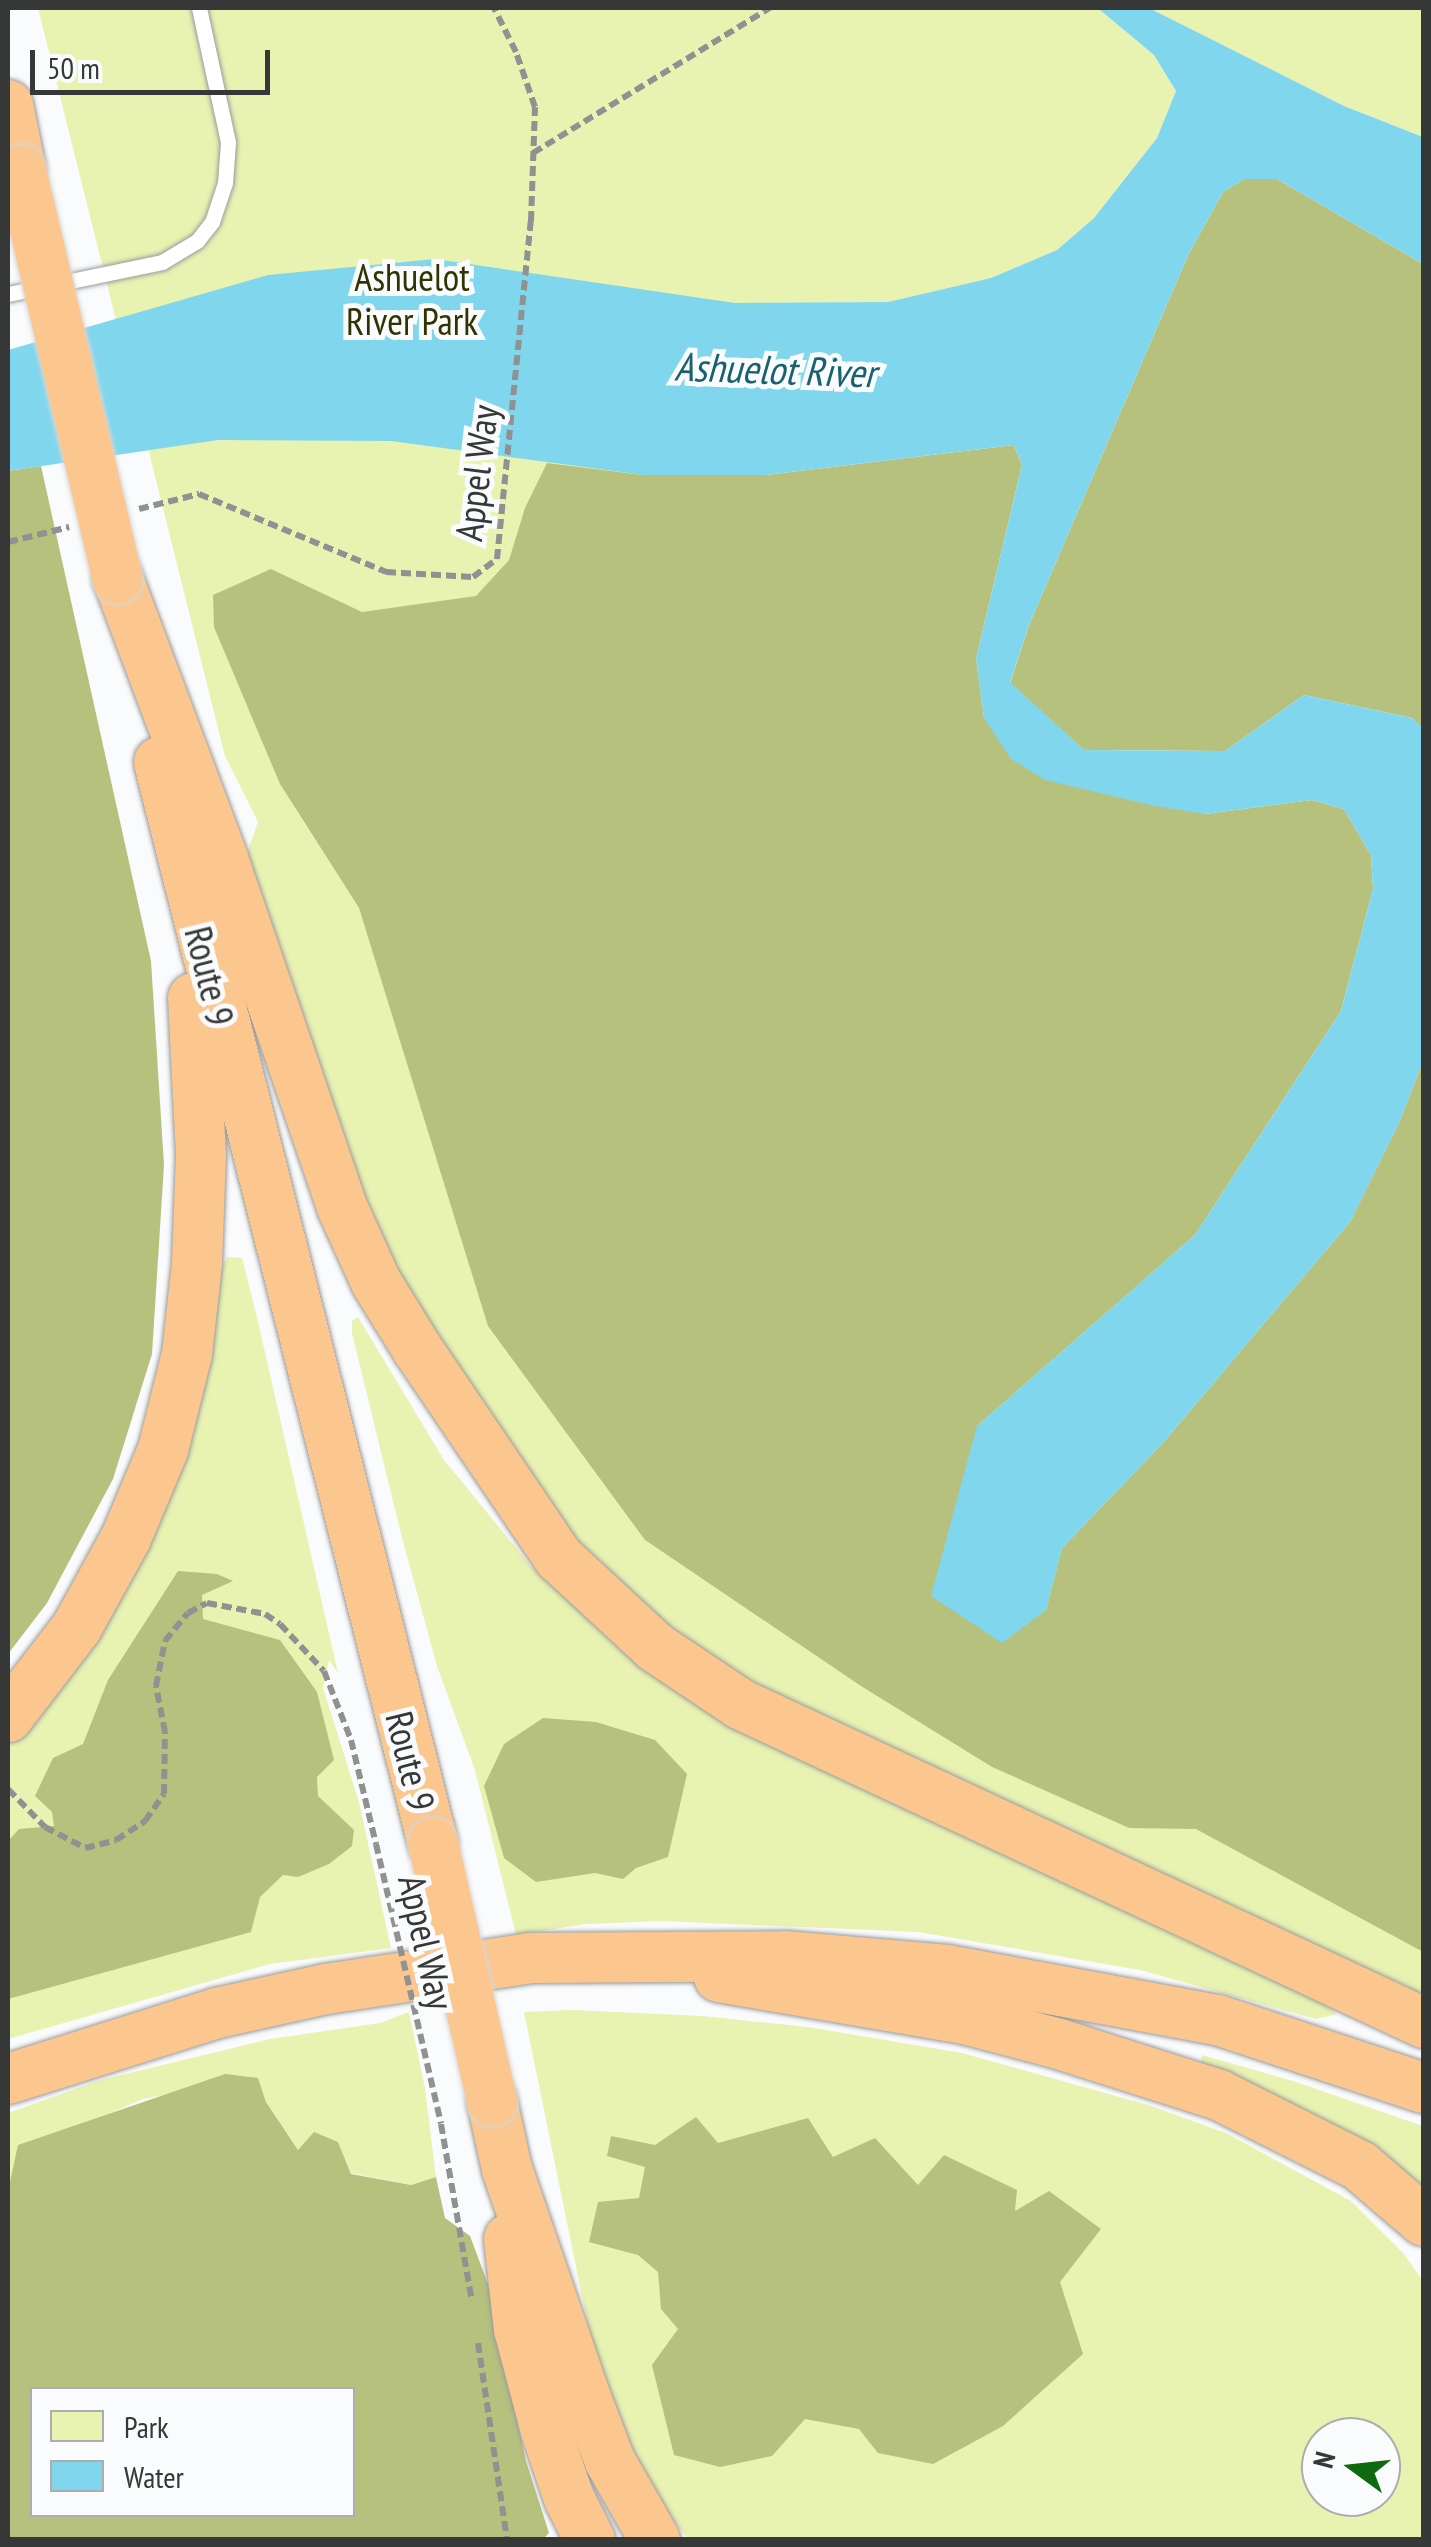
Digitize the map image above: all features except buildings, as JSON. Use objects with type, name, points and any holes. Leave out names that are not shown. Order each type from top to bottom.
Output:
[{"type":"highway","name":"Route 9","points":[[8,105],[186,883],[432,1843],[507,2168]]},
{"type":"highway","points":[[118,579],[223,859],[342,1208],[376,1282],[418,1350],[559,1558],[655,1648],[740,1704],[1424,2023]]},
{"type":"highway","points":[[8,1717],[77,1627],[126,1538],[162,1450],[186,1354],[197,1263],[200,1156],[186,883]]},
{"type":"highway","points":[[622,1956],[790,1992],[966,2019],[1150,2072],[1219,2095],[1360,2166],[1424,2221]]},
{"type":"highway","points":[[8,2079],[217,2014],[326,1989],[530,1958],[785,1956],[946,1970],[1218,2020],[1424,2088]]},
{"type":"highway","points":[[507,2168],[509,2243],[519,2329],[558,2464],[590,2540]]},
{"type":"highway","points":[[507,2168],[610,2461],[655,2540]]},
{"type":"lane","points":[[8,294],[162,262],[197,241],[212,222],[226,183],[228,142],[200,8]]},
{"type":"path","name":"Appel Way","points":[[122,513],[199,494],[386,572],[472,578],[497,559],[530,221],[534,107],[516,52],[494,8]]},
{"type":"path","points":[[533,153],[770,8]]},
{"type":"path","points":[[8,542],[84,523]]},
{"type":"path","name":"Appel Way","points":[[8,1790],[44,1826],[85,1848],[116,1840],[145,1821],[164,1794],[166,1732],[156,1686],[165,1641],[188,1613],[207,1603],[265,1614],[280,1624],[324,1671],[352,1740],[441,2124]]},
{"type":"green space","name":"Ashuelot River Park","points":[[38,8],[1064,8],[1100,10],[1154,55],[1176,91],[1157,138],[1094,218],[1057,250],[991,278],[889,302],[771,303],[646,475],[766,475],[976,659],[1205,814],[1312,800],[1062,1548],[1162,1444],[1350,1222],[1399,1123],[1423,1061],[1423,1899],[955,1640],[451,893],[295,808],[359,908],[418,1096],[645,1540],[861,1685],[992,1767],[1129,1828],[1196,1828],[1423,1952],[1423,1995],[1013,1808],[697,1655],[585,1563],[379,1251],[245,859],[258,822],[225,756]]},
{"type":"green space","points":[[1149,8],[1423,8],[1423,137],[1344,106]]},
{"type":"green space","points":[[1244,179],[1277,179],[1423,264],[1423,729],[1412,718],[1304,695],[1225,751],[1084,750],[1010,683],[1029,625],[1189,253],[1223,192]]},
{"type":"green space","points":[[1014,445],[1022,465],[976,659],[984,718],[1205,814],[1312,800],[1344,809],[1371,855],[1373,889],[1341,1011],[1195,1235],[977,1426],[1046,1610],[1062,1548],[1162,1444],[1350,1222],[1399,1123],[1423,1061],[1423,1952],[1196,1829],[1129,1828],[992,1767],[861,1686],[645,1540],[488,1326],[359,908],[280,784],[214,627],[213,595],[271,569],[362,612],[476,596],[509,560],[525,508],[547,463],[643,475],[766,475]]},
{"type":"green space","points":[[41,466],[151,961],[164,1165],[152,1354],[113,1479],[47,1603],[8,1654],[8,471]]},
{"type":"green space","points":[[227,1257],[242,1258],[256,1313],[338,1673],[329,1660],[323,1688],[359,1802],[391,1948],[270,1964],[8,2039],[8,1733],[26,1713]]},
{"type":"green space","points":[[358,1317],[444,1460],[531,1566],[725,1717],[871,1793],[1309,1990],[1337,2014],[1316,2019],[1140,1970],[918,1932],[662,1921],[585,1924],[516,1935],[475,1770],[437,1666],[401,1534],[352,1333],[352,1321]]},
{"type":"green space","points":[[178,1571],[217,1574],[233,1581],[202,1595],[203,1619],[280,1640],[317,1692],[334,1760],[317,1777],[318,1796],[354,1830],[352,1846],[329,1864],[298,1877],[283,1875],[260,1897],[251,1932],[8,1999],[8,1841],[19,1829],[54,1826],[52,1812],[35,1796],[53,1758],[83,1744],[108,1680]]},
{"type":"green space","points":[[543,1718],[596,1722],[655,1740],[687,1774],[668,1857],[636,1868],[623,1879],[595,1873],[536,1882],[504,1858],[484,1786],[504,1744]]},
{"type":"green space","points":[[572,2010],[702,2016],[808,2027],[962,2053],[1148,2105],[1226,2133],[1351,2201],[1404,2254],[1423,2281],[1423,2539],[688,2539],[646,2482],[593,2350],[524,2012]]},
{"type":"green space","points":[[409,2012],[425,2088],[436,2177],[411,2185],[351,2173],[338,2142],[299,2151],[266,2102],[258,2078],[143,2099],[73,2129],[12,2180],[8,2191],[8,2113],[101,2080],[270,2039],[380,2023]]},
{"type":"green space","points":[[1202,2055],[1296,2082],[1423,2126],[1423,2209],[1198,2076]]},
{"type":"green space","points":[[225,2074],[258,2078],[266,2102],[298,2150],[314,2132],[338,2142],[351,2174],[411,2185],[436,2177],[445,2218],[470,2236],[488,2284],[526,2461],[549,2533],[542,2540],[8,2539],[8,2191],[18,2145]]},
{"type":"green space","points":[[696,2117],[718,2143],[808,2118],[833,2157],[875,2138],[918,2185],[944,2155],[1017,2190],[1015,2211],[1049,2191],[1101,2229],[1060,2282],[1083,2354],[1003,2426],[933,2464],[878,2453],[859,2429],[805,2419],[772,2456],[720,2467],[674,2455],[652,2365],[678,2329],[661,2309],[658,2272],[638,2255],[589,2242],[598,2202],[639,2198],[645,2167],[607,2156],[611,2136],[655,2145]]},
{"type":"water","name":"Ashuelot River","points":[[1064,8],[1149,8],[1344,106],[1423,137],[1423,264],[1277,179],[1244,179],[1223,192],[1189,253],[1029,625],[1010,682],[1084,750],[1225,751],[1304,695],[1412,718],[1424,729],[1423,1061],[1399,1123],[1350,1222],[1162,1444],[1062,1548],[1046,1610],[1002,1643],[931,1596],[977,1426],[1195,1235],[1341,1011],[1373,889],[1371,855],[1344,809],[1312,800],[1205,814],[1045,780],[1011,759],[984,718],[976,659],[1022,465],[1014,445],[766,475],[643,475],[391,441],[218,440],[8,471],[8,350],[268,275],[435,259],[735,303],[888,302],[991,278],[1057,250],[1094,218],[1157,138],[1176,91],[1154,55],[1100,10]]}]
